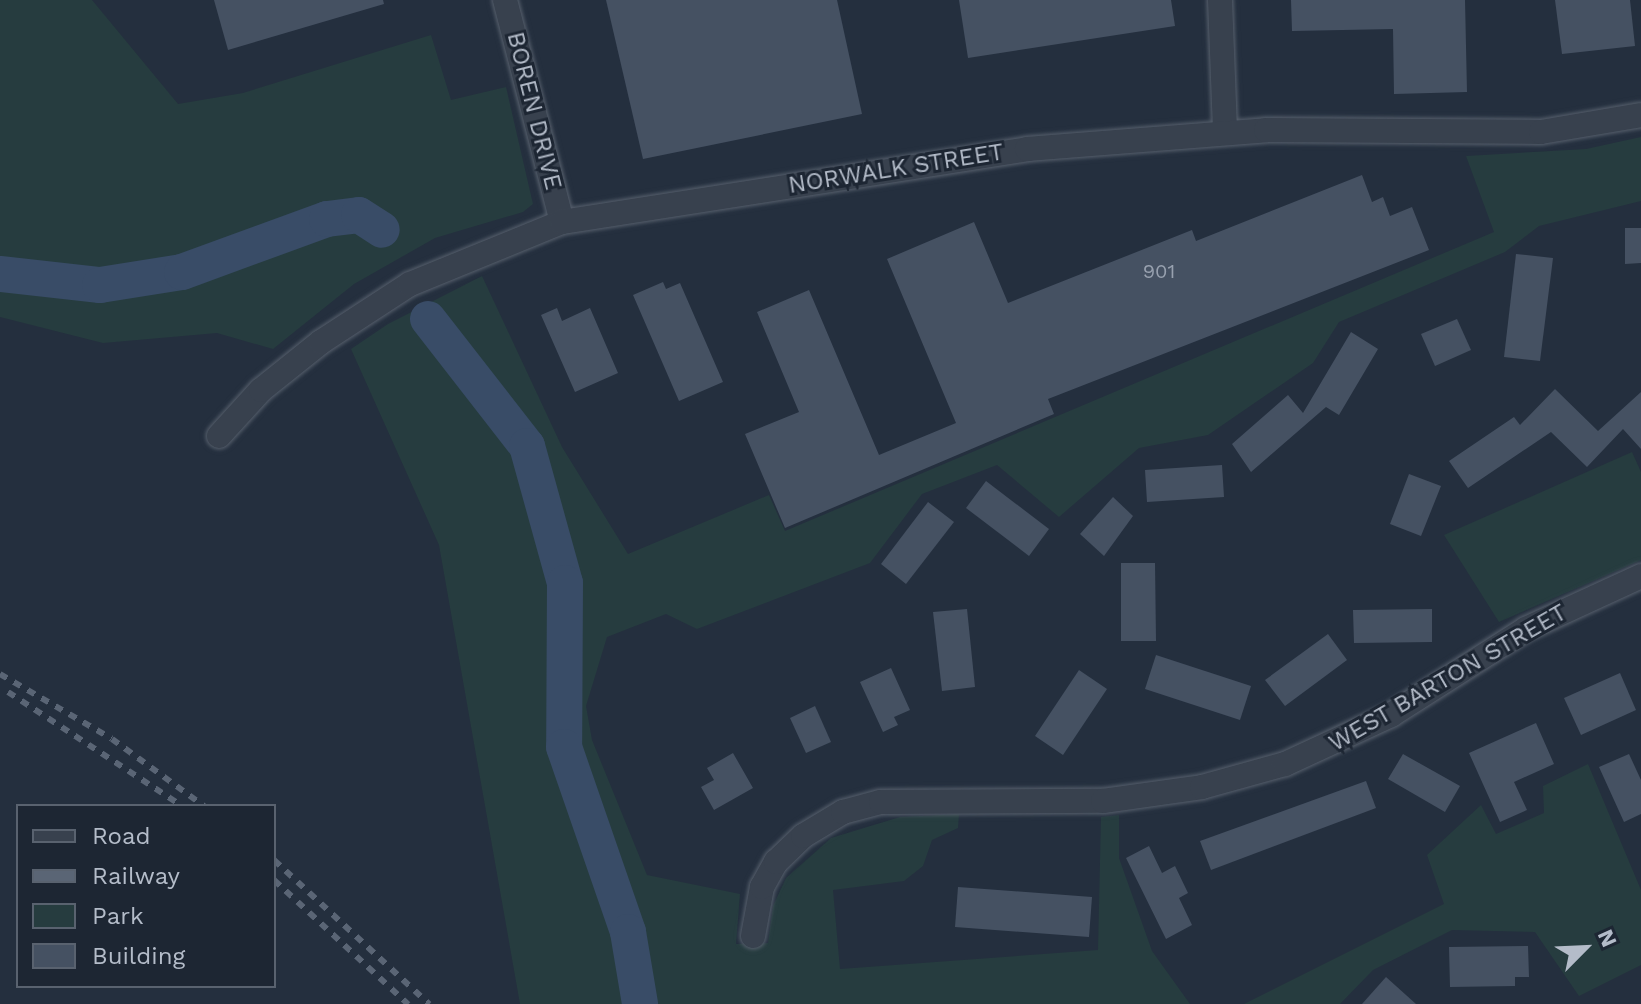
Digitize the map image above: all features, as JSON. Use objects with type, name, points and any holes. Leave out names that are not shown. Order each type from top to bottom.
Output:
[{"type":"street","name":"BOREN DRIVE","points":[[505,0],[562,222]]},
{"type":"street","points":[[1220,0],[1225,131]]},
{"type":"street","name":"NORWALK STREET","points":[[219,436],[261,390],[321,342],[410,284],[562,222],[1027,149],[1225,131],[1505,133],[1641,115]]},
{"type":"street","name":"WEST BARTON STREET","points":[[753,936],[762,887],[776,862],[803,836],[843,812],[881,802],[1103,801],[1202,787],[1285,764],[1391,715],[1526,629],[1641,576]]},
{"type":"green space","points":[[0,0],[92,0],[178,104],[243,93],[431,35],[451,100],[506,87],[533,204],[523,212],[435,238],[354,284],[273,349],[217,333],[103,343],[0,317]]},
{"type":"green space","points":[[1641,137],[1641,201],[1539,226],[1505,252],[1339,322],[1313,363],[1208,435],[1139,448],[1059,517],[997,465],[922,494],[870,563],[697,629],[666,614],[607,637],[586,706],[592,740],[647,875],[740,894],[736,944],[768,943],[773,906],[786,878],[831,838],[900,817],[959,814],[958,828],[932,840],[923,866],[904,881],[833,890],[840,969],[1098,950],[1101,817],[1119,815],[1119,858],[1152,951],[1190,1004],[520,1004],[439,545],[351,349],[388,324],[482,276],[562,447],[628,554],[769,495],[785,531],[1494,232],[1466,156],[1586,149]]},
{"type":"green space","points":[[1632,452],[1641,472],[1641,560],[1499,622],[1444,535]]},
{"type":"green space","points":[[1588,764],[1641,890],[1641,965],[1579,996],[1535,932],[1452,930],[1373,970],[1340,1004],[1244,1004],[1444,904],[1427,855],[1481,805],[1496,834],[1544,813],[1543,786]]},
{"type":"building","points":[[214,0],[383,0],[384,4],[228,50]]},
{"type":"building","points":[[606,0],[837,0],[862,114],[643,159]]},
{"type":"building","points":[[959,0],[1171,0],[1175,26],[968,58]]},
{"type":"building","points":[[1291,0],[1465,0],[1467,92],[1394,94],[1393,29],[1292,31]]},
{"type":"building","points":[[1555,0],[1630,0],[1635,46],[1562,54]]},
{"type":"building","points":[[1362,175],[1372,202],[1383,197],[1390,216],[1412,207],[1429,250],[1048,399],[1054,414],[785,528],[745,434],[799,412],[757,312],[809,290],[879,455],[956,423],[887,259],[974,222],[1008,303],[1192,230],[1196,241]]},
{"type":"building","points":[[1625,228],[1641,228],[1641,263],[1625,264]]},
{"type":"building","points":[[1516,254],[1553,258],[1540,361],[1504,357]]},
{"type":"building","points":[[663,282],[666,289],[680,283],[723,382],[679,401],[633,295]]},
{"type":"building","points":[[557,308],[562,321],[590,308],[618,373],[575,392],[541,315]]},
{"type":"building","points":[[1457,319],[1471,350],[1435,366],[1421,334]]},
{"type":"building","points":[[1351,332],[1378,349],[1339,415],[1326,407],[1251,472],[1232,444],[1288,395],[1303,413]]},
{"type":"building","points":[[1555,389],[1598,431],[1641,392],[1641,449],[1623,429],[1587,467],[1551,432],[1468,488],[1449,461],[1514,417],[1520,425]]},
{"type":"building","points":[[1222,465],[1224,497],[1147,502],[1145,470]]},
{"type":"building","points":[[1409,474],[1441,486],[1421,536],[1390,524]]},
{"type":"building","points":[[986,481],[1049,529],[1029,556],[966,508]]},
{"type":"building","points":[[1113,497],[1133,516],[1104,556],[1080,534]]},
{"type":"building","points":[[928,502],[954,522],[906,584],[881,564]]},
{"type":"building","points":[[1121,563],[1155,563],[1156,641],[1121,641]]},
{"type":"building","points":[[967,609],[975,687],[942,691],[933,612]]},
{"type":"building","points":[[1432,609],[1432,642],[1354,643],[1353,610]]},
{"type":"building","points":[[1328,634],[1347,660],[1285,706],[1265,680]]},
{"type":"building","points":[[1156,655],[1251,686],[1240,720],[1145,689]]},
{"type":"building","points":[[891,668],[910,710],[894,717],[898,725],[883,732],[860,682]]},
{"type":"building","points":[[1079,670],[1107,689],[1063,755],[1035,736]]},
{"type":"building","points":[[1620,673],[1636,710],[1581,735],[1564,698]]},
{"type":"building","points":[[815,706],[831,742],[806,753],[790,718]]},
{"type":"building","points":[[1536,723],[1554,764],[1514,782],[1527,810],[1500,822],[1469,753]]},
{"type":"building","points":[[733,753],[753,788],[714,810],[701,787],[714,780],[707,768]]},
{"type":"building","points":[[1403,754],[1460,786],[1445,812],[1388,779]]},
{"type":"building","points":[[1629,754],[1641,780],[1641,814],[1624,822],[1599,767]]},
{"type":"building","points":[[1366,781],[1376,808],[1211,870],[1200,841]]},
{"type":"building","points":[[1149,846],[1162,873],[1175,866],[1188,893],[1179,898],[1192,925],[1166,939],[1126,858]]},
{"type":"building","points":[[958,887],[1092,897],[1089,937],[955,927]]},
{"type":"building","points":[[1528,946],[1529,977],[1515,977],[1515,986],[1450,987],[1449,947]]},
{"type":"building","points":[[1386,977],[1416,1004],[1362,1004]]},
{"type":"waterway","points":[[0,274],[100,285],[182,272],[327,219],[359,215],[382,230]]},
{"type":"waterway","points":[[428,319],[527,446],[565,583],[564,747],[628,932],[640,1004]]},
{"type":"railway","points":[[0,674],[112,739],[201,804]]},
{"type":"railway","points":[[8,692],[179,804]]},
{"type":"railway","points":[[276,862],[429,1004]]},
{"type":"railway","points":[[276,882],[408,1004]]}]
